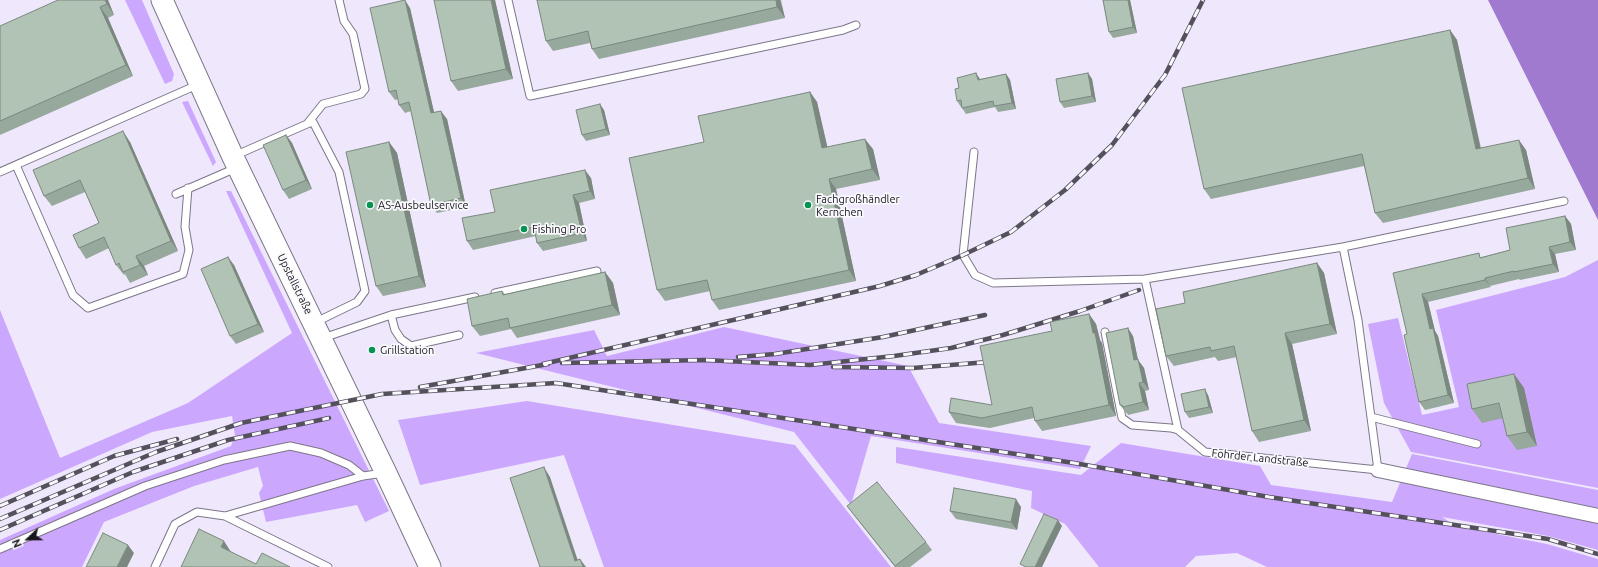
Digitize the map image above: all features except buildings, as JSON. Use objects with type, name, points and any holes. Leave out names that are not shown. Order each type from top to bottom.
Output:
[{"type":"street","name":"Upstallstraße","points":[[162,0],[235,162],[430,567]]},
{"type":"street","name":"Fohrder Landstraße","points":[[1378,470],[1598,516]]},
{"type":"lane","points":[[307,124],[323,104],[361,94],[365,89],[353,34],[344,22],[339,0]]},
{"type":"lane","points":[[508,0],[530,96],[843,30],[856,25]]},
{"type":"lane","points":[[0,172],[200,84]]},
{"type":"lane","points":[[176,194],[313,122],[339,172],[365,291],[357,302],[317,331]]},
{"type":"lane","points":[[974,152],[963,256],[975,275],[993,283],[1145,279],[1343,247],[1564,201]]},
{"type":"lane","points":[[16,165],[73,295],[88,308],[183,274],[189,250],[185,227],[188,188]]},
{"type":"lane","points":[[1343,247],[1358,320],[1378,470]]},
{"type":"lane","points":[[317,331],[331,334],[391,315],[597,270]]},
{"type":"lane","points":[[1105,332],[1122,418],[1132,426],[1171,428],[1178,430],[1145,279]]},
{"type":"lane","points":[[391,315],[398,335],[411,346],[459,335]]},
{"type":"lane","points":[[1371,417],[1477,444]]},
{"type":"lane","name":"Fohrder Landstraße","points":[[1178,430],[1205,452],[1378,470]]},
{"type":"lane","points":[[0,549],[144,486],[224,460],[290,446],[321,453],[349,465],[363,476]]},
{"type":"lane","points":[[225,516],[363,476],[386,473]]},
{"type":"lane","points":[[155,567],[175,524],[197,512],[225,516],[328,567]]},
{"type":"shaded area","points":[[125,0],[142,0],[174,74],[172,81],[165,84]]},
{"type":"shaded area","points":[[1488,0],[1598,0],[1598,220]]},
{"type":"shaded area","points":[[188,101],[216,162],[213,166],[182,102]]},
{"type":"shaded area","points":[[226,191],[231,191],[389,511],[365,522],[357,505],[266,522],[259,493],[263,486],[258,467],[194,486],[104,522],[82,567],[0,567],[0,540],[114,489],[231,446],[235,436],[232,416],[152,432],[0,499],[0,310],[60,458],[188,403],[292,333]]},
{"type":"shaded area","points":[[1598,260],[1598,488],[1411,452],[1384,403],[1368,324],[1398,318],[1422,415],[1459,407],[1436,310],[1565,277]]},
{"type":"shaded area","points":[[724,327],[908,366],[939,423],[1091,446],[1080,469],[871,436],[851,505],[794,432],[476,353],[594,330],[607,356]]},
{"type":"shaded area","points":[[527,401],[795,445],[891,567],[604,567],[564,455],[420,485],[398,420]]},
{"type":"shaded area","points":[[1121,443],[1260,466],[1271,485],[1392,502],[1412,454],[1598,490],[1598,550],[1548,536],[1442,517],[1456,526],[1547,544],[1598,559],[1598,567],[1267,567],[1237,553],[1196,556],[1185,567],[1099,567],[1065,524],[1031,508],[1032,491],[896,463],[896,447],[1081,475]]},
{"type":"railway","points":[[543,364],[880,286],[916,275],[1011,232],[1065,190],[1112,145],[1165,75],[1203,0]]},
{"type":"railway","points":[[562,363],[704,360],[810,365],[894,356],[951,348],[1003,335],[1080,311],[1139,290]]},
{"type":"railway","points":[[738,357],[775,354],[883,337],[985,315]]},
{"type":"railway","points":[[833,367],[913,368],[988,362]]},
{"type":"railway","points":[[420,387],[548,364]]},
{"type":"railway","points":[[0,519],[156,452],[241,423],[382,394],[556,383],[1074,463],[1269,497],[1548,539],[1598,554]]},
{"type":"railway","points":[[0,530],[133,472],[228,440],[329,418]]},
{"type":"railway","points":[[0,506],[114,456],[177,439]]},
{"type":"place","name":"AS-Ausbeulservice","points":[[370,205]]},
{"type":"place","name":"Fachgroßhändler Kernchen","points":[[808,205]]},
{"type":"place","name":"Fishing Pro","points":[[524,229]]},
{"type":"place","name":"Grillstation","points":[[372,350]]}]
